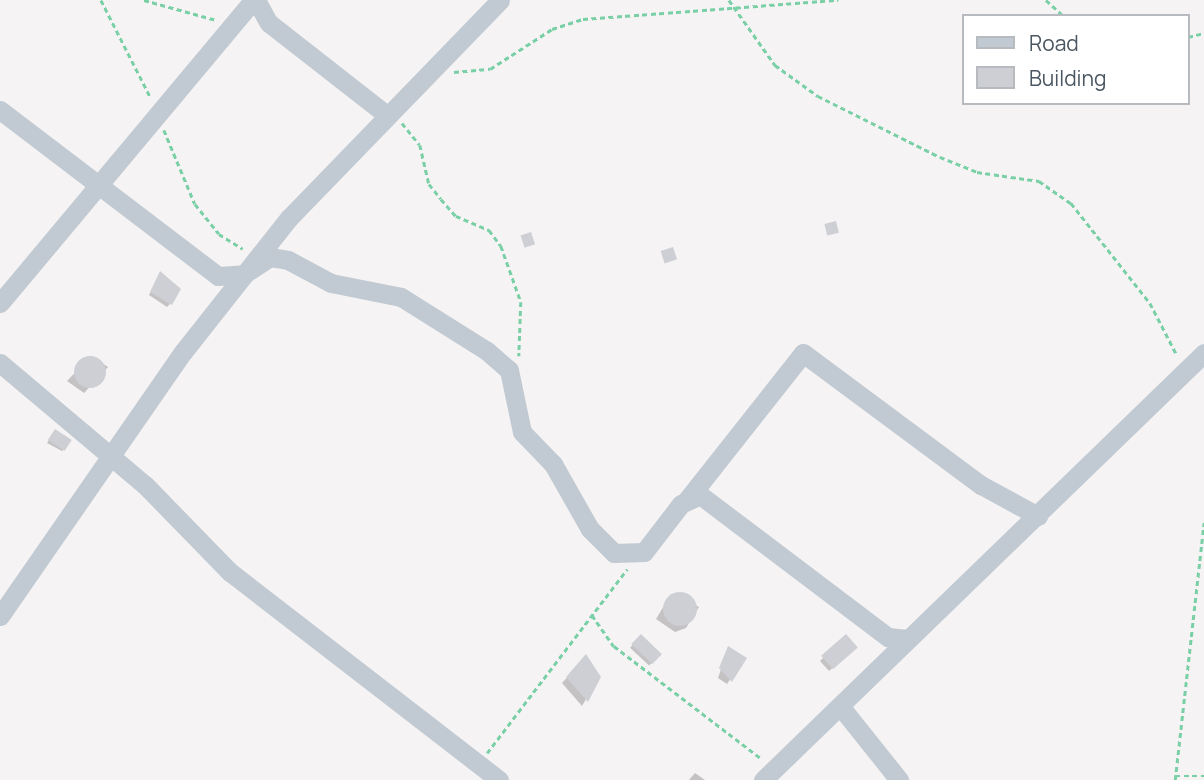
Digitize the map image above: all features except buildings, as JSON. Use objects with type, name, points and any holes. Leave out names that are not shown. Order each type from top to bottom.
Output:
[{"type":"street","points":[[0,303],[255,0],[269,23],[384,113]]},
{"type":"street","points":[[0,616],[244,274],[384,113],[500,0]]},
{"type":"street","points":[[0,110],[218,276],[244,274],[277,257],[331,283],[401,297],[493,356],[513,380],[528,441],[553,464],[599,540],[614,553],[634,557],[687,500],[798,357],[808,354],[981,485],[1038,516]]},
{"type":"street","points":[[769,773],[1204,353]]},
{"type":"street","points":[[0,363],[111,457],[230,572],[499,780]]},
{"type":"street","points":[[687,500],[714,501],[888,637],[907,639]]},
{"type":"street","points":[[840,706],[900,780]]},
{"type":"path","points":[[101,0],[162,111],[167,148],[195,204],[219,234],[257,258]]},
{"type":"path","points":[[144,0],[225,21]]},
{"type":"path","points":[[730,0],[783,73],[818,96],[958,165],[1039,181],[1071,202],[1150,303],[1174,342],[1182,376]]},
{"type":"path","points":[[422,74],[490,69],[552,29],[583,19],[838,0]]},
{"type":"path","points":[[1046,0],[1062,14]]},
{"type":"path","points":[[384,113],[406,126],[420,145],[440,199],[456,216],[489,230],[501,246],[521,302],[523,338],[513,380]]},
{"type":"path","points":[[1204,523],[1175,778],[1204,776]]},
{"type":"path","points":[[478,765],[634,557]]},
{"type":"path","points":[[592,615],[614,646],[769,773]]}]
